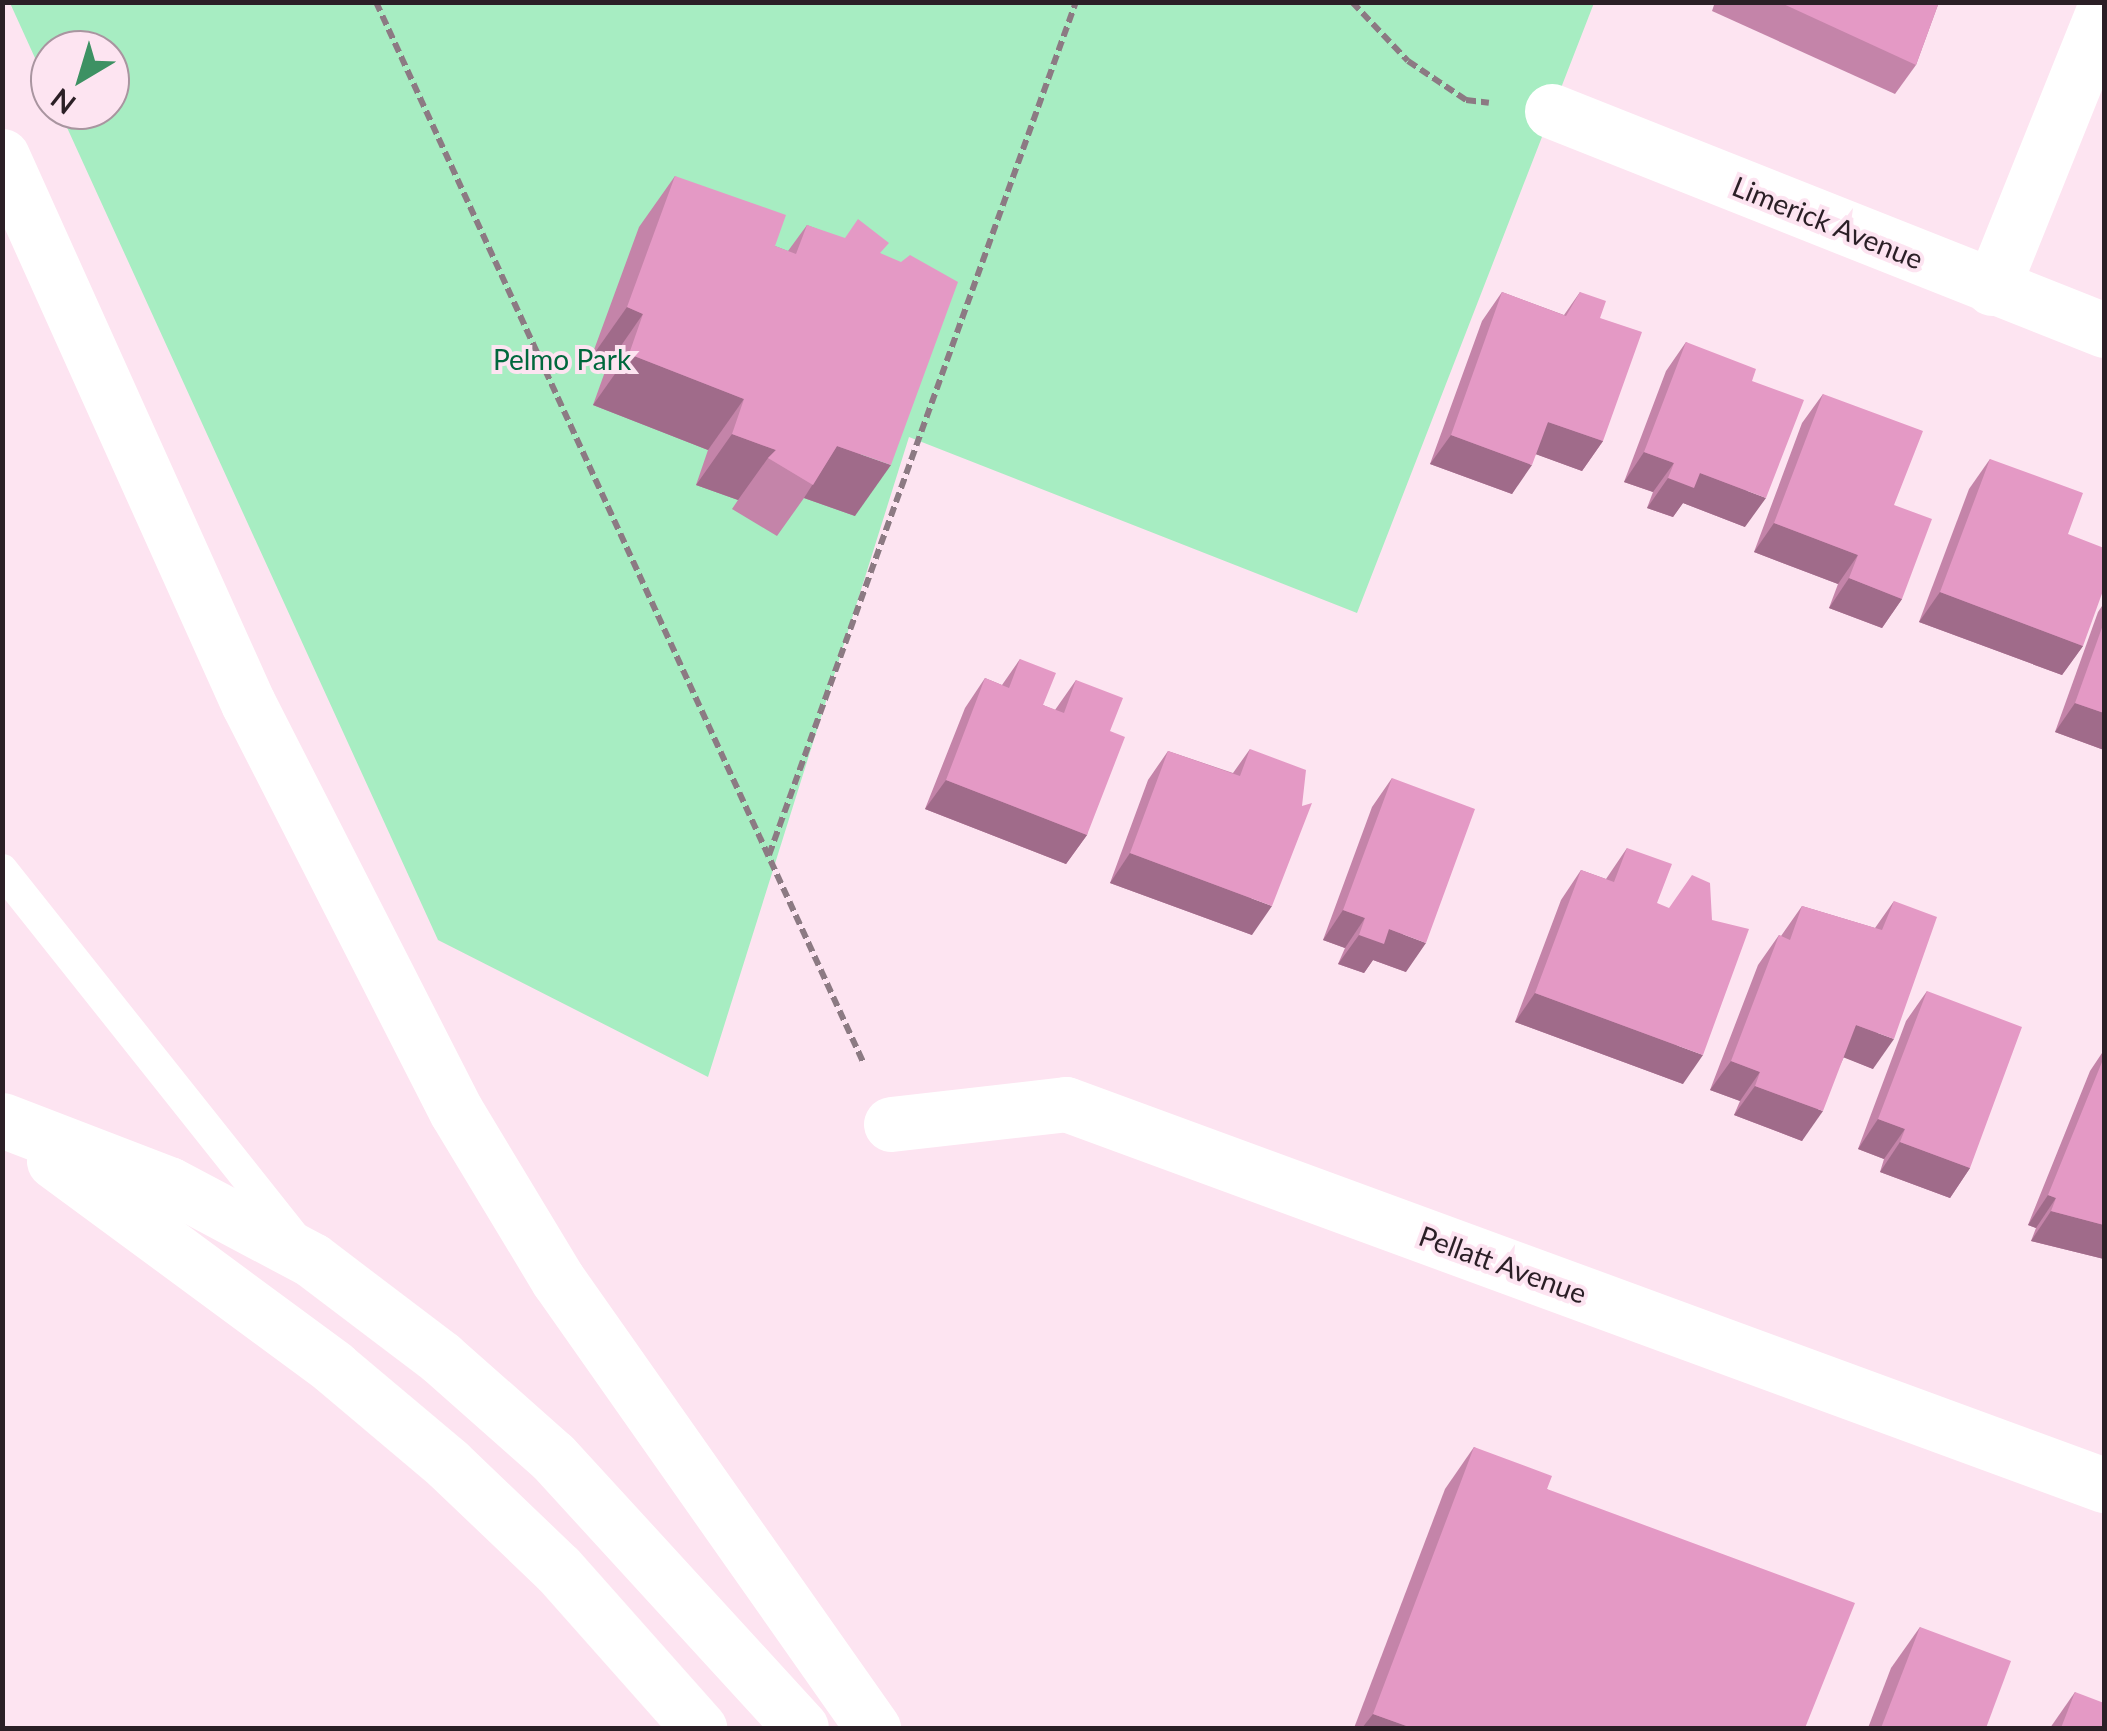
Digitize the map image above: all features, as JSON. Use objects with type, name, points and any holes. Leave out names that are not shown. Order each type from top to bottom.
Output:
[{"type":"main road","points":[[1992,288],[2104,9]]},
{"type":"main road","name":"Limerick Avenue","points":[[1552,111],[2104,330]]},
{"type":"main road","points":[[2,156],[248,703],[456,1111],[558,1280],[873,1728]]},
{"type":"main road","name":"Pellatt Avenue","points":[[892,1124],[1066,1104],[2104,1485]]},
{"type":"main road","points":[[2,1123],[169,1184],[312,1260],[553,1457],[801,1728]]},
{"type":"main road","points":[[2,1123],[162,1236],[448,1464],[558,1569],[699,1728]]},
{"type":"lane","points":[[2,870],[312,1260]]},
{"type":"path","points":[[376,2],[892,1124]]},
{"type":"path","points":[[768,856],[1076,2]]},
{"type":"path","points":[[1352,2],[1408,61],[1466,100],[1552,111]]},
{"type":"green space","name":"Pelmo Park","points":[[10,3],[1594,3],[1357,613],[909,437],[708,1077],[438,940],[68,130],[130,130],[130,30],[30,30],[30,47]]},
{"type":"building","points":[[1779,2],[1939,2],[1916,65]]},
{"type":"building","points":[[675,176],[786,215],[775,246],[796,254],[807,225],[845,238],[858,219],[889,243],[880,253],[901,262],[910,255],[958,282],[891,465],[837,446],[813,485],[768,458],[776,450],[732,434],[744,399],[629,354],[643,314],[627,307]]},
{"type":"building","points":[[1502,292],[1566,316],[1580,292],[1606,301],[1600,318],[1642,332],[1603,441],[1548,422],[1532,465],[1451,435]]},
{"type":"building","points":[[1686,342],[1756,369],[1752,381],[1804,400],[1766,498],[1700,473],[1694,488],[1668,478],[1674,463],[1644,452]]},
{"type":"building","points":[[1823,394],[1923,431],[1894,505],[1932,519],[1902,599],[1849,578],[1858,555],[1774,523]]},
{"type":"building","points":[[1990,459],[2083,493],[2068,534],[2104,548],[2104,588],[2083,646],[1940,592]]},
{"type":"building","points":[[2104,622],[2104,713],[2075,703]]},
{"type":"building","points":[[1020,659],[1056,673],[1043,705],[1064,713],[1076,680],[1123,698],[1110,731],[1125,737],[1087,835],[946,780],[985,678],[1009,688]]},
{"type":"building","points":[[1250,749],[1306,770],[1302,806],[1312,803],[1272,906],[1130,853],[1168,751],[1240,776]]},
{"type":"building","points":[[1392,778],[1475,809],[1426,943],[1389,929],[1384,944],[1359,935],[1365,918],[1343,910]]},
{"type":"building","points":[[1627,848],[1672,864],[1657,903],[1669,908],[1692,875],[1710,883],[1712,920],[1749,929],[1703,1055],[1535,993],[1581,870],[1614,882]]},
{"type":"building","points":[[1894,901],[1937,917],[1894,1039],[1856,1025],[1823,1111],[1755,1086],[1760,1072],[1731,1061],[1779,935],[1790,940],[1802,906],[1882,930]]},
{"type":"building","points":[[1927,991],[2022,1027],[1970,1168],[1900,1142],[1905,1129],[1878,1119]]},
{"type":"building","points":[[2104,1057],[2104,1225],[2051,1211],[2056,1198],[2048,1195]]},
{"type":"building","points":[[1474,1447],[1552,1476],[1547,1489],[1855,1603],[1805,1728],[1412,1728],[1373,1714]]},
{"type":"building","points":[[1920,1627],[2011,1661],[1986,1728],[1881,1728]]},
{"type":"building","points":[[2075,1692],[2104,1703],[2104,1728],[2061,1728]]}]
